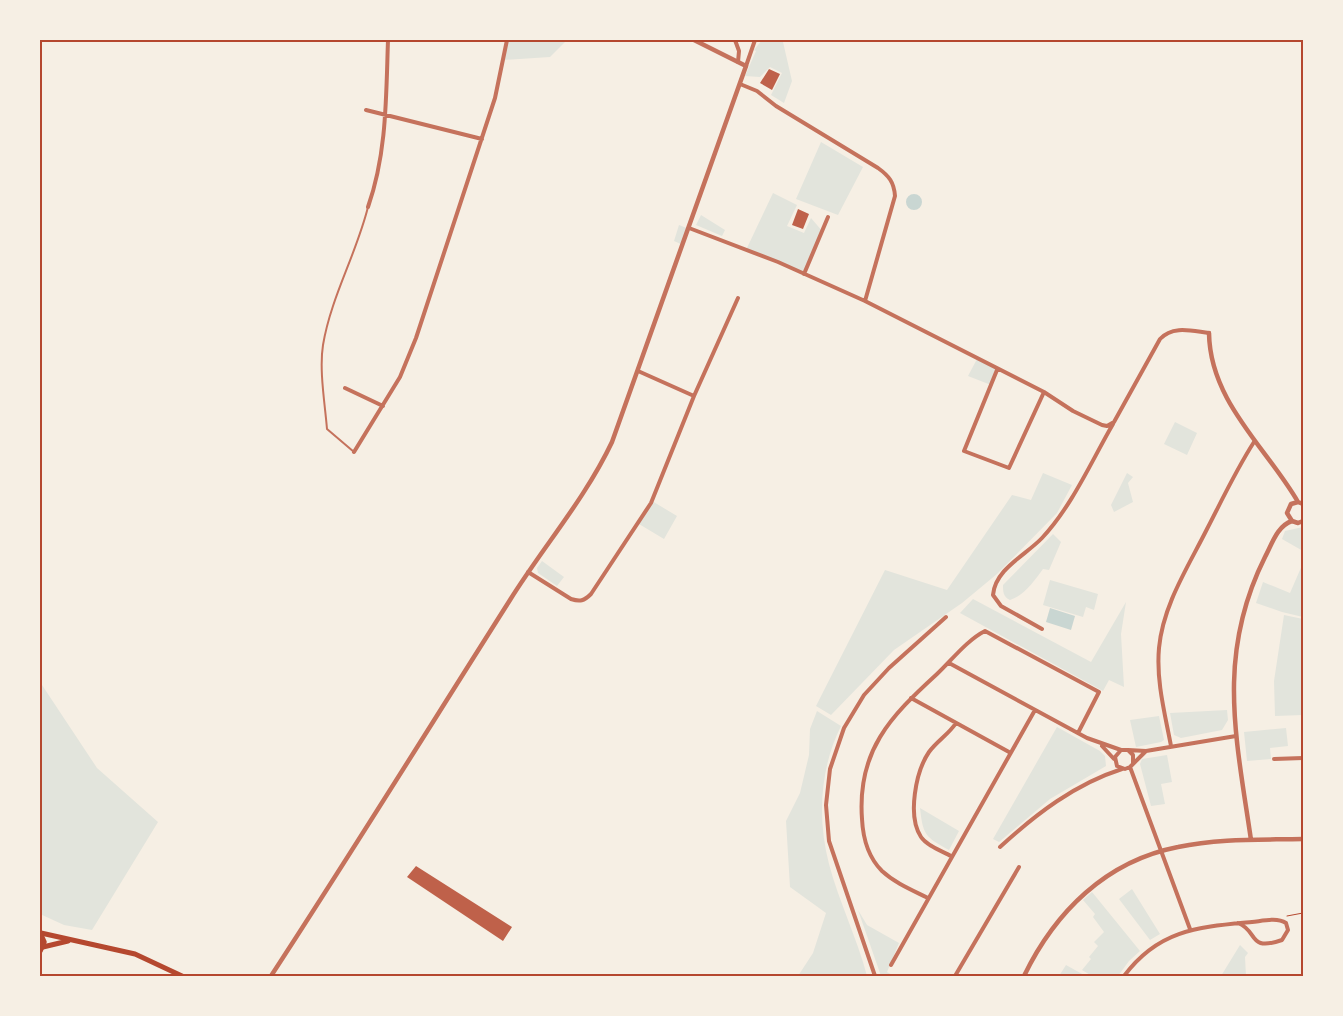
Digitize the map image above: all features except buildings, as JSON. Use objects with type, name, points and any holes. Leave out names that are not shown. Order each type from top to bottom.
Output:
[{"type":"main road","points":[[40,933],[135,954],[182,976]]},
{"type":"main road","points":[[40,933],[44,939],[42,949]]},
{"type":"main road","points":[[42,949],[59,942],[76,941]]},
{"type":"street","points":[[368,207],[380,166],[386,114],[388,40]]},
{"type":"street","points":[[354,452],[400,378],[416,338],[495,98],[507,40]]},
{"type":"street","points":[[694,40],[746,66]]},
{"type":"street","points":[[735,40],[739,52],[738,62]]},
{"type":"street","points":[[270,976],[332,882],[528,572],[595,477],[612,442],[638,371],[755,40]]},
{"type":"street","points":[[740,84],[757,91],[776,106],[878,168],[889,177],[894,186],[895,196],[865,301]]},
{"type":"street","points":[[366,110],[482,139]]},
{"type":"street","points":[[804,274],[828,218]]},
{"type":"street","points":[[689,228],[804,274],[865,301],[1044,392],[1097,423],[1107,426],[1114,422]]},
{"type":"street","points":[[528,572],[570,599],[578,602],[586,600],[591,594],[651,503],[694,396],[738,298]]},
{"type":"street","points":[[1042,629],[1001,606],[993,594],[996,582],[1004,572],[1052,527],[1165,333],[1181,329],[1209,334],[1211,355],[1220,383],[1254,442],[1302,503],[1290,505]]},
{"type":"street","points":[[998,370],[964,451],[1009,468],[1044,392]]},
{"type":"street","points":[[638,371],[694,396]]},
{"type":"street","points":[[345,388],[383,406]]},
{"type":"street","points":[[1171,746],[1159,681],[1159,650],[1162,628],[1175,592],[1254,442]]},
{"type":"street","points":[[1289,487],[1292,495],[1287,513],[1292,522]]},
{"type":"street","points":[[1251,840],[1236,736],[1233,678],[1238,632],[1244,610],[1262,565],[1280,528],[1292,522],[1298,523],[1303,521]]},
{"type":"street","points":[[875,975],[829,841],[826,805],[830,769],[844,728],[864,695],[889,668],[946,616]]},
{"type":"street","points":[[928,898],[900,884],[882,871],[870,855],[863,829],[863,782],[870,755],[889,721],[910,698],[981,633],[988,632],[1099,692],[1078,733]]},
{"type":"street","points":[[949,663],[1096,742],[1106,749],[1122,769]]},
{"type":"street","points":[[910,698],[1009,752]]},
{"type":"street","points":[[891,966],[1009,752],[1035,710]]},
{"type":"street","points":[[951,856],[926,843],[920,835],[914,811],[914,796],[923,762],[936,744],[956,723]]},
{"type":"street","points":[[1096,742],[1121,750],[1146,751],[1236,736]]},
{"type":"street","points":[[1106,775],[1115,762],[1116,754],[1121,750]]},
{"type":"street","points":[[1128,750],[1133,755],[1133,763]]},
{"type":"street","points":[[1000,847],[1050,806],[1106,775],[1130,767],[1146,751]]},
{"type":"street","points":[[1274,759],[1303,758]]},
{"type":"street","points":[[1130,767],[1190,929]]},
{"type":"street","points":[[1024,976],[1051,929],[1081,896],[1115,871],[1160,852],[1191,844],[1303,839]]},
{"type":"street","points":[[956,976],[1018,867]]},
{"type":"street","points":[[1124,976],[1150,950],[1176,934],[1190,929],[1238,923],[1283,920],[1288,927],[1285,938],[1278,942],[1260,943],[1254,940],[1248,928],[1238,923]]},
{"type":"lane","points":[[354,452],[327,430],[322,347],[334,299],[362,233],[368,207]]},
{"type":"path","points":[[1283,920],[1288,915],[1303,914]]},
{"type":"shaded area","points":[[508,40],[567,40],[550,57],[504,60]]},
{"type":"shaded area","points":[[762,40],[783,42],[792,81],[784,103],[771,95],[782,73],[770,67],[760,77],[745,76],[756,51],[754,50]]},
{"type":"shaded area","points":[[821,142],[863,167],[838,215],[796,199]]},
{"type":"shaded area","points":[[773,193],[797,205],[787,226],[804,233],[811,218],[823,232],[804,274],[746,250]]},
{"type":"shaded area","points":[[914,194],[922,202],[914,210],[906,202]]},
{"type":"shaded area","points":[[701,215],[725,230],[722,236],[696,225]]},
{"type":"shaded area","points":[[679,225],[689,229],[683,245],[674,241]]},
{"type":"shaded area","points":[[977,359],[997,370],[991,385],[968,376]]},
{"type":"shaded area","points":[[1175,422],[1197,433],[1187,455],[1164,444]]},
{"type":"shaded area","points":[[1043,473],[1072,485],[1057,513],[997,574],[962,603],[894,650],[831,715],[816,706],[885,570],[947,590],[1012,495],[1031,500]]},
{"type":"shaded area","points":[[1127,473],[1133,477],[1128,483],[1133,502],[1114,512],[1111,505]]},
{"type":"shaded area","points":[[652,501],[677,516],[664,539],[639,524]]},
{"type":"shaded area","points":[[1303,527],[1303,551],[1282,539],[1285,531]]},
{"type":"shaded area","points":[[1053,534],[1061,542],[1049,570],[1043,569],[1025,591],[1015,598],[1008,599],[1004,594],[1003,585]]},
{"type":"shaded area","points":[[542,561],[564,577],[557,586],[538,573],[537,568]]},
{"type":"shaded area","points":[[1303,563],[1303,617],[1256,603],[1263,582],[1290,593]]},
{"type":"shaded area","points":[[1050,580],[1098,594],[1094,610],[1086,607],[1083,617],[1043,605]]},
{"type":"shaded area","points":[[973,599],[1091,662],[1126,602],[1121,634],[1124,687],[1109,680],[1103,691],[960,613]]},
{"type":"shaded area","points":[[1050,608],[1075,616],[1071,630],[1046,622]]},
{"type":"shaded area","points":[[1284,615],[1303,619],[1303,715],[1275,716],[1274,681]]},
{"type":"shaded area","points":[[40,682],[97,768],[158,822],[92,930],[64,925],[40,914]]},
{"type":"shaded area","points":[[1227,710],[1228,720],[1222,730],[1181,738],[1174,735],[1170,713]]},
{"type":"shaded area","points":[[817,711],[841,726],[834,742],[825,776],[822,811],[823,829],[825,847],[833,878],[867,976],[798,976],[813,953],[826,913],[790,887],[786,821],[800,793],[809,755],[810,729]]},
{"type":"shaded area","points":[[1159,716],[1164,740],[1136,747],[1130,720]]},
{"type":"shaded area","points":[[1057,727],[1100,751],[1105,756],[1106,766],[1050,799],[999,842],[993,839]]},
{"type":"shaded area","points":[[1286,728],[1288,746],[1270,748],[1271,759],[1247,761],[1244,732]]},
{"type":"shaded area","points":[[1167,755],[1172,782],[1161,784],[1165,804],[1151,806],[1140,764],[1142,759]]},
{"type":"shaded area","points":[[920,808],[959,831],[949,850],[930,838],[924,830]]},
{"type":"shaded area","points":[[1132,889],[1160,934],[1150,940],[1119,899]]},
{"type":"shaded area","points":[[1092,892],[1140,951],[1129,961],[1118,976],[1092,976],[1082,970],[1098,946],[1094,942],[1104,932],[1093,917],[1095,914],[1083,900]]},
{"type":"shaded area","points":[[858,910],[867,925],[899,943],[887,972],[894,976],[881,976]]},
{"type":"shaded area","points":[[1240,945],[1248,953],[1245,957],[1246,976],[1221,976]]},
{"type":"shaded area","points":[[1066,965],[1084,975],[1059,976]]}]
